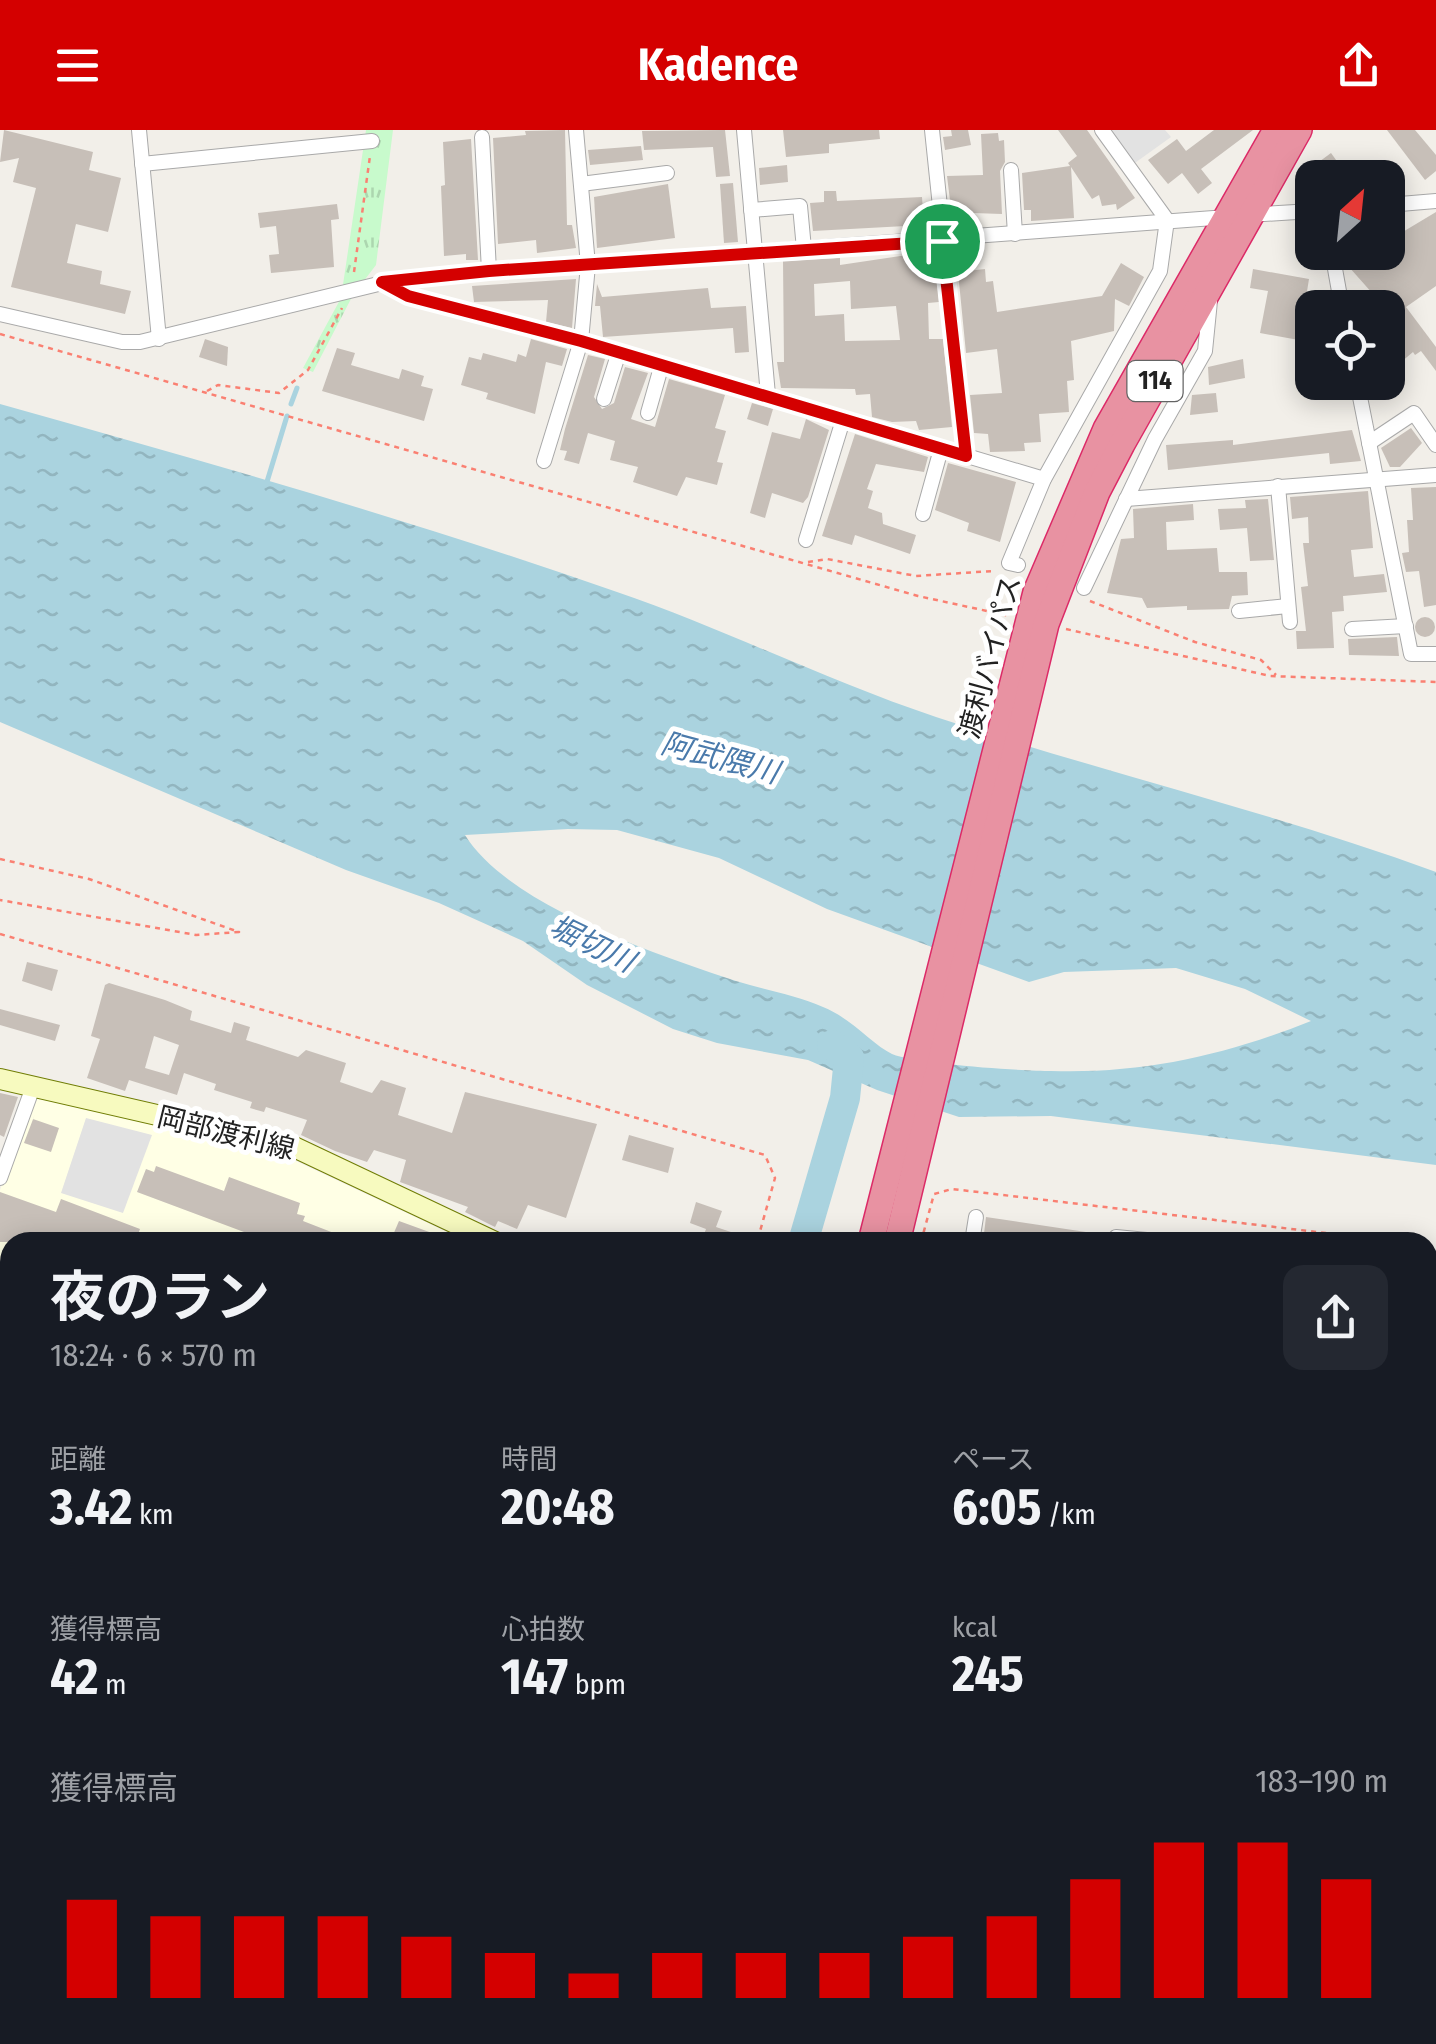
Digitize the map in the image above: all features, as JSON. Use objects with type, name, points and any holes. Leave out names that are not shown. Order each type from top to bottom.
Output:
[{"type":"highway","name":"渡利バイパス","points":[[875,1232],[903,1166],[1034,633],[1082,477],[1131,380],[1300,130]]},
{"type":"highway","name":"渡利バイパス","points":[[1034,633],[1097,492],[1211,285],[1269,134]]},
{"type":"highway","name":"渡利バイパス","points":[[899,1232],[903,1166]]},
{"type":"main road","name":"岡部渡利線","points":[[0,1080],[246,1132],[292,1146],[474,1232]]},
{"type":"street","points":[[139,130],[159,339]]},
{"type":"street","points":[[544,461],[581,341],[588,264],[576,130]]},
{"type":"street","points":[[744,130],[768,395]]},
{"type":"street","points":[[932,130],[966,456]]},
{"type":"street","points":[[1018,565],[1008,562],[1044,479],[1160,270],[1167,220],[1102,130]]},
{"type":"street","points":[[142,164],[331,137],[372,141]]},
{"type":"street","points":[[482,137],[489,271]]},
{"type":"street","points":[[1011,170],[1015,234]]},
{"type":"street","points":[[581,184],[668,174]]},
{"type":"street","points":[[1405,204],[1436,201]]},
{"type":"street","points":[[752,210],[800,206],[804,249]]},
{"type":"street","points":[[0,314],[122,342],[159,339],[382,282],[1295,213]]},
{"type":"street","points":[[382,282],[408,296],[662,364],[1044,479]]},
{"type":"street","points":[[1083,593],[1126,499],[1205,350],[1211,285]]},
{"type":"street","points":[[604,399],[619,352]]},
{"type":"street","points":[[648,413],[662,364]]},
{"type":"street","points":[[1360,400],[1412,654],[1436,654]]},
{"type":"street","points":[[1368,444],[1414,413],[1436,445]]},
{"type":"street","points":[[806,540],[843,420]]},
{"type":"street","points":[[923,514],[941,449]]},
{"type":"street","points":[[1126,499],[1436,475]]},
{"type":"street","points":[[1239,611],[1289,614],[1278,486]]},
{"type":"street","points":[[1352,628],[1406,626]]},
{"type":"street","points":[[0,1178],[33,1087]]},
{"type":"street","points":[[974,1232],[976,1217]]},
{"type":"path","points":[[0,334],[806,562],[1034,633],[1277,676],[1436,682]]},
{"type":"path","points":[[806,562],[827,559],[916,576],[1003,572]]},
{"type":"path","points":[[1083,593],[1195,642],[1261,660],[1277,676]]},
{"type":"path","points":[[0,859],[89,880],[239,932],[196,935],[0,900]]},
{"type":"path","points":[[0,934],[765,1155],[775,1178],[760,1232]]},
{"type":"path","points":[[924,1232],[934,1194],[952,1189],[1317,1232]]},
{"type":"shaded area","points":[[1107,130],[1165,130],[1171,137],[1132,165]]},
{"type":"shaded area","points":[[32,1097],[281,1154],[447,1232],[0,1232],[0,1190]]},
{"type":"shaded area","points":[[86,1118],[152,1135],[123,1213],[61,1193]]},
{"type":"green space","points":[[366,130],[393,130],[376,265],[353,295],[313,372],[303,368],[341,298]]},
{"type":"water","name":"阿武隈川","points":[[0,404],[233,470],[541,566],[657,607],[936,717],[1312,830],[1436,872],[1436,1165],[1051,1116],[959,1117],[877,1090],[808,1060],[717,1043],[673,1029],[587,985],[523,941],[439,903],[346,870],[0,722]],"holes":[[[617,830],[719,858],[827,909],[1029,982],[1064,972],[1176,968],[1245,989],[1311,1021],[1216,1053],[1119,1069],[1017,1070],[904,1058],[885,1050],[823,1007],[667,957],[550,906],[486,861],[465,835]]]},
{"type":"building","points":[[4,130],[93,152],[89,170],[121,178],[108,232],[76,224],[67,263],[102,271],[100,284],[131,291],[125,314],[11,287],[36,188],[13,182],[19,158],[0,162]]},
{"type":"building","points":[[565,130],[567,225],[572,225],[576,248],[537,253],[536,240],[498,244],[493,138],[526,135],[525,131]]},
{"type":"building","points":[[725,130],[730,176],[716,177],[713,147],[644,150],[642,131]]},
{"type":"building","points":[[783,130],[879,130],[880,139],[829,144],[829,153],[786,157]]},
{"type":"building","points":[[951,130],[968,130],[971,145],[945,150],[943,137],[952,136]]},
{"type":"building","points":[[1058,130],[1087,130],[1135,198],[1117,210],[1116,204],[1102,206],[1099,195],[1092,199],[1071,167],[1074,218],[1031,221],[1031,210],[1024,210],[1022,173],[1070,166],[1068,163],[1077,156]]},
{"type":"building","points":[[1214,130],[1253,130],[1201,169],[1212,183],[1198,194],[1182,173],[1168,184],[1148,160],[1177,139],[1186,151]]},
{"type":"building","points":[[1387,130],[1415,130],[1436,155],[1436,171],[1425,180]]},
{"type":"building","points":[[998,133],[999,141],[1004,140],[1005,162],[1000,171],[1002,214],[973,213],[973,224],[953,225],[947,176],[983,175],[981,134]]},
{"type":"building","points":[[471,139],[478,260],[466,260],[466,254],[444,256],[443,142]]},
{"type":"building","points":[[641,146],[643,160],[590,165],[588,150]]},
{"type":"building","points":[[787,165],[788,182],[760,185],[759,168]]},
{"type":"building","points":[[733,183],[738,242],[724,243],[720,184]]},
{"type":"building","points":[[668,184],[675,238],[597,248],[594,197]]},
{"type":"building","points":[[824,191],[836,191],[837,201],[922,197],[924,225],[813,231],[810,203],[824,202]]},
{"type":"building","points":[[337,204],[339,219],[331,220],[334,267],[271,273],[269,255],[279,254],[276,226],[260,228],[258,213]]},
{"type":"building","points":[[1436,212],[1436,286],[1406,307],[1436,347],[1436,371],[1421,351],[1405,359],[1405,290],[1369,290],[1352,270],[1405,270],[1405,231]]},
{"type":"building","points":[[934,251],[939,302],[928,303],[929,339],[943,339],[952,427],[919,430],[916,421],[892,422],[872,417],[870,394],[856,395],[855,389],[781,388],[777,362],[784,362],[783,261],[840,258],[840,265]],"holes":[[[850,281],[851,309],[896,306],[900,340],[845,341],[844,314],[815,316],[814,284]]]},
{"type":"building","points":[[1121,263],[1144,277],[1129,306],[1115,299],[1114,331],[1071,341],[1074,380],[1067,381],[1069,412],[1039,414],[1041,442],[1024,443],[1025,451],[990,452],[988,434],[974,433],[970,395],[1002,393],[997,349],[966,353],[958,272],[985,269],[986,282],[993,281],[997,312],[1102,296]]},
{"type":"building","points":[[1253,269],[1309,279],[1307,290],[1295,290],[1295,339],[1260,333],[1268,291],[1250,288]]},
{"type":"building","points":[[576,279],[572,328],[546,322],[548,300],[474,302],[472,286]]},
{"type":"building","points":[[597,284],[602,297],[708,288],[711,308],[746,306],[749,352],[735,353],[733,328],[603,337],[600,306],[595,306]]},
{"type":"building","points":[[205,339],[228,347],[227,366],[199,357]]},
{"type":"building","points":[[531,339],[567,349],[562,366],[546,362],[535,414],[486,399],[488,393],[461,385],[469,357],[481,360],[483,353],[516,362],[518,354],[526,357]]},
{"type":"building","points":[[337,348],[355,353],[351,365],[399,379],[402,369],[424,376],[421,386],[433,389],[424,421],[322,391]]},
{"type":"building","points":[[588,355],[605,359],[594,397],[602,409],[614,403],[625,367],[648,373],[631,419],[655,427],[669,379],[725,395],[715,428],[726,431],[717,462],[723,463],[717,485],[686,477],[677,496],[633,482],[638,467],[610,460],[615,441],[588,433],[579,464],[564,460],[567,451],[560,450]]},
{"type":"building","points":[[1243,359],[1245,378],[1209,385],[1208,367]]},
{"type":"building","points":[[1216,393],[1218,412],[1190,415],[1192,395]]},
{"type":"building","points":[[752,403],[773,409],[768,426],[747,419]]},
{"type":"building","points":[[806,419],[829,430],[808,497],[803,503],[772,493],[765,518],[750,513],[772,432],[800,439]]},
{"type":"building","points":[[1411,428],[1422,443],[1400,467],[1390,467],[1381,448]]},
{"type":"building","points":[[1352,430],[1361,461],[1330,464],[1329,453],[1168,470],[1166,445],[1233,440],[1233,445]]},
{"type":"building","points":[[855,434],[928,457],[924,472],[876,464],[867,489],[873,491],[868,508],[882,513],[883,524],[916,535],[910,554],[855,535],[852,545],[822,536]]},
{"type":"building","points":[[948,463],[1016,482],[1000,542],[967,531],[969,523],[935,510]]},
{"type":"building","points":[[1436,487],[1436,605],[1424,607],[1419,571],[1406,572],[1402,553],[1409,552],[1411,488]]},
{"type":"building","points":[[1368,491],[1373,548],[1351,550],[1354,577],[1384,574],[1387,592],[1343,596],[1344,611],[1332,612],[1334,648],[1297,649],[1296,631],[1306,631],[1301,587],[1308,586],[1303,543],[1309,543],[1308,517],[1292,519],[1290,497]]},
{"type":"building","points":[[1268,499],[1274,560],[1250,561],[1247,528],[1220,530],[1218,509],[1246,508],[1245,500]]},
{"type":"building","points":[[1193,504],[1194,520],[1166,522],[1167,550],[1217,548],[1219,572],[1247,572],[1248,595],[1232,596],[1229,609],[1187,610],[1187,606],[1147,608],[1142,598],[1107,593],[1121,539],[1134,538],[1133,509]]},
{"type":"building","points":[[1425,617],[1435,627],[1425,637],[1415,627]]},
{"type":"building","points":[[1397,637],[1399,656],[1349,655],[1348,639]]},
{"type":"building","points":[[27,962],[58,970],[52,991],[22,981]]},
{"type":"building","points":[[105,985],[165,1000],[192,1011],[190,1020],[231,1033],[234,1022],[250,1027],[246,1040],[298,1057],[306,1050],[346,1063],[340,1082],[372,1093],[381,1080],[406,1088],[398,1115],[452,1133],[465,1092],[597,1124],[566,1218],[528,1205],[517,1229],[498,1221],[495,1227],[465,1212],[468,1207],[400,1182],[406,1160],[374,1150],[367,1162],[335,1151],[301,1135],[307,1120],[266,1107],[264,1112],[250,1108],[252,1102],[214,1090],[216,1084],[184,1073],[177,1095],[129,1080],[125,1091],[87,1078],[100,1039],[91,1036]],"holes":[[[154,1036],[179,1045],[169,1075],[145,1068]]]},
{"type":"building","points":[[0,1009],[60,1025],[55,1041],[0,1025]]},
{"type":"building","points":[[0,1093],[18,1097],[4,1137],[0,1135]]},
{"type":"building","points":[[33,1119],[59,1128],[51,1152],[24,1143]]},
{"type":"building","points":[[629,1135],[674,1148],[668,1173],[622,1160]]},
{"type":"building","points":[[156,1166],[224,1191],[229,1177],[300,1203],[297,1214],[305,1216],[303,1221],[331,1232],[244,1232],[137,1192],[146,1169],[154,1172]]},
{"type":"building","points":[[0,1192],[56,1212],[61,1199],[140,1229],[139,1232],[0,1232]]},
{"type":"building","points":[[696,1202],[722,1211],[716,1227],[731,1232],[705,1232],[706,1229],[690,1223]]},
{"type":"building","points":[[986,1217],[1086,1232],[984,1232]]},
{"type":"building","points":[[399,1221],[429,1232],[394,1232]]},
{"type":"waterway","points":[[291,404],[297,388]]},
{"type":"waterway","points":[[266,485],[287,416]]},
{"type":"waterway","name":"堀切川","points":[[806,1232],[845,1098],[849,1058],[832,1045]]},
{"type":"route","points":[[942,241],[966,456],[581,341],[408,296],[382,282],[489,271],[942,241]]}]
